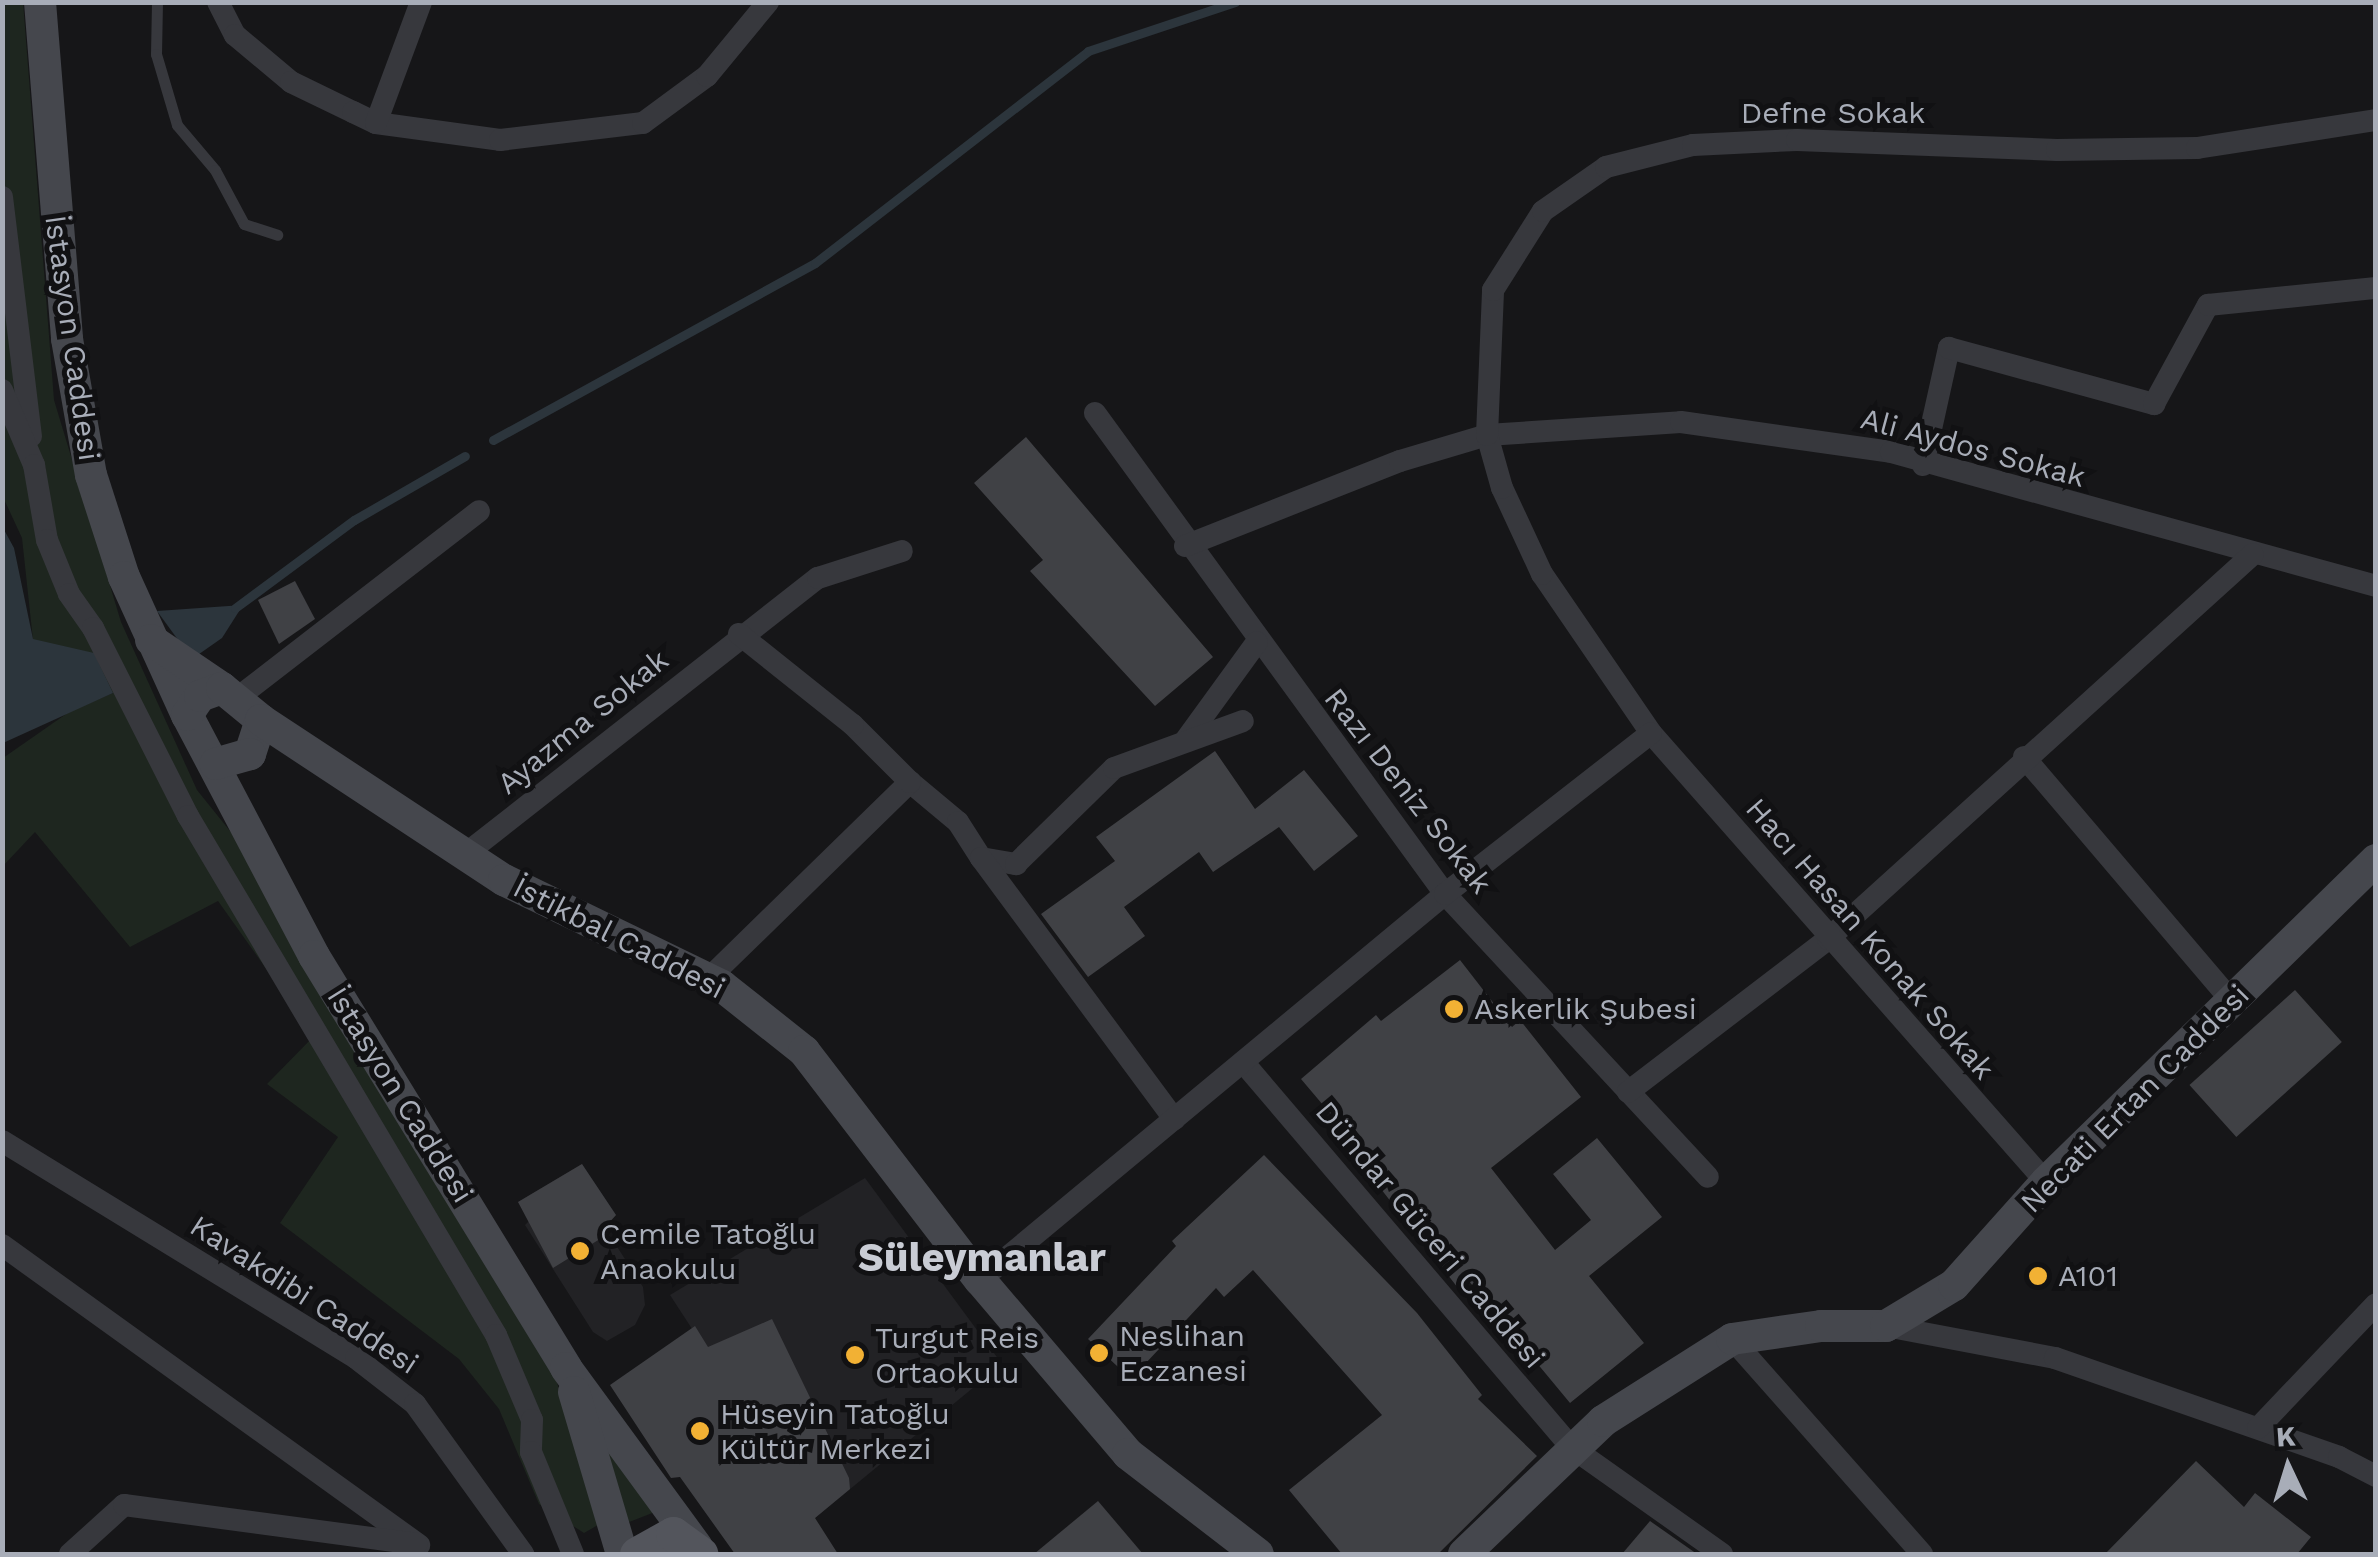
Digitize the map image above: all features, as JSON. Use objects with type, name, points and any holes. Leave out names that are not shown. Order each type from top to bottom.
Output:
[{"type":"main road","points":[[637,1554],[673,1534],[699,1551]]},
{"type":"street","name":"İstasyon Caddesi","points":[[40,2],[67,339],[92,475],[151,640],[186,715],[314,956],[566,1368],[699,1551]]},
{"type":"street","points":[[218,2],[235,35],[291,82],[376,123],[500,140],[643,123],[707,76],[768,2]]},
{"type":"street","points":[[376,123],[422,2]]},
{"type":"street","name":"Defne Sokak","points":[[1651,734],[1542,574],[1502,488],[1486,435],[1493,290],[1544,210],[1606,166],[1693,145],[1798,140],[2196,148],[2376,120]]},
{"type":"street","points":[[2,197],[38,484],[58,570],[188,816],[496,1335],[532,1420],[531,1452],[573,1554]]},
{"type":"street","points":[[1922,465],[1948,348],[2154,404],[2208,304],[2376,288]]},
{"type":"street","points":[[2,390],[38,484]]},
{"type":"street","name":"Razı Deniz Sokak","points":[[1094,413],[1185,546],[1445,894],[1708,1177]]},
{"type":"street","name":"Ali Aydos Sokak","points":[[1185,546],[1400,460],[1486,435],[1681,422],[1891,452],[1922,465],[2376,586]]},
{"type":"street","points":[[186,715],[200,696],[240,702],[479,511]]},
{"type":"street","name":"Ayazma Sokak","points":[[464,856],[739,634],[818,578],[902,551]]},
{"type":"street","points":[[1628,1092],[1828,939],[2024,757],[2254,554]]},
{"type":"street","points":[[739,634],[853,724],[910,782],[958,822],[980,858],[1174,1119]]},
{"type":"street","name":"İstikbal Caddesi","points":[[151,640],[464,856],[707,980],[804,1051],[980,1280],[1128,1454],[1258,1554]]},
{"type":"street","points":[[1185,740],[1257,642]]},
{"type":"street","points":[[215,764],[250,754],[240,702]]},
{"type":"street","points":[[980,858],[1016,864],[1114,768],[1243,722]]},
{"type":"street","points":[[980,1280],[1445,894],[1651,734]]},
{"type":"street","name":"Hacı Hasan Konak Sokak","points":[[1651,734],[2046,1182]]},
{"type":"street","points":[[2024,757],[2233,1003]]},
{"type":"street","points":[[707,980],[910,782]]},
{"type":"street","name":"Necati Ertan Caddesi","points":[[1886,1326],[1954,1285],[2046,1182],[2376,860]]},
{"type":"street","name":"Dündar Güceri Caddesi","points":[[1244,1062],[1571,1447],[1722,1554]]},
{"type":"street","name":"Kavakdibi Caddesi","points":[[2,1141],[356,1358],[415,1404],[523,1554]]},
{"type":"street","points":[[2,1244],[419,1545],[124,1506],[70,1554]]},
{"type":"street","points":[[2258,1428],[2376,1304]]},
{"type":"street","points":[[1464,1554],[1571,1447],[1732,1339],[1820,1326],[1886,1326],[2056,1358],[2258,1428],[2376,1476]]},
{"type":"street","points":[[1732,1339],[1922,1554]]},
{"type":"street","name":"İstasyon Caddesi","points":[[566,1368],[622,1554]]},
{"type":"lane","points":[[157,2],[156,54],[177,125],[214,170],[244,224],[278,235]]},
{"type":"shaded area","points":[[23,2],[54,400],[121,622],[197,790],[234,836],[548,1351],[598,1525],[584,1533],[539,1504],[499,1409],[459,1359],[280,1223],[338,1137],[267,1084],[314,1036],[218,901],[130,947],[35,832],[3,866],[3,758],[69,712],[113,693],[33,640],[22,538],[3,497],[2,3]]},
{"type":"shaded area","points":[[2,526],[14,548],[33,639],[94,653],[113,693],[3,743]]},
{"type":"shaded area","points":[[243,605],[222,638],[192,659],[157,611]]},
{"type":"shaded area","name":"Cemile Tatoğlu Anaokulu","points":[[582,1164],[616,1215],[605,1228],[643,1287],[645,1305],[635,1325],[607,1341],[593,1332],[525,1225],[530,1220],[518,1202]]},
{"type":"shaded area","name":"Turgut Reis Ortaokulu","points":[[865,1178],[1002,1364],[815,1518],[670,1295]]},
{"type":"shaded area","points":[[605,1443],[655,1512],[624,1524]]},
{"type":"building","points":[[1026,437],[1213,657],[1155,706],[1030,571],[1043,560],[974,483]]},
{"type":"building","points":[[295,581],[315,619],[279,644],[258,600]]},
{"type":"building","points":[[1215,751],[1255,809],[1304,770],[1358,836],[1314,871],[1279,827],[1213,872],[1199,852],[1124,907],[1145,936],[1088,977],[1041,914],[1115,861],[1096,837]]},
{"type":"building","points":[[1460,960],[1512,1027],[1520,1020],[1581,1097],[1491,1168],[1555,1250],[1591,1220],[1553,1174],[1597,1138],[1662,1217],[1589,1276],[1644,1343],[1570,1403],[1468,1280],[1458,1288],[1381,1189],[1389,1183],[1301,1079],[1376,1015],[1381,1021]]},
{"type":"building","points":[[2295,990],[2342,1042],[2236,1137],[2189,1085]]},
{"type":"building","points":[[1264,1155],[1417,1313],[1482,1395],[1478,1399],[1537,1456],[1438,1554],[1342,1554],[1289,1490],[1382,1415],[1253,1270],[1224,1297],[1216,1288],[1131,1379],[1088,1339],[1176,1246],[1172,1241]]},
{"type":"building","points":[[582,1164],[616,1215],[605,1227],[608,1234],[553,1268],[518,1202]]},
{"type":"building","name":"Hüseyin Tatoğlu Kültür Merkezi","points":[[772,1319],[849,1478],[850,1489],[815,1518],[838,1554],[735,1554],[680,1477],[671,1478],[610,1385],[695,1326],[708,1347]]},
{"type":"building","points":[[2196,1461],[2244,1507],[2255,1493],[2311,1537],[2297,1554],[2105,1554]]},
{"type":"building","points":[[1098,1501],[1143,1554],[1034,1554]]},
{"type":"building","points":[[1650,1521],[1697,1554],[1622,1554]]},
{"type":"waterway","points":[[493,440],[815,263],[1088,51],[1235,2]]},
{"type":"waterway","points":[[235,608],[354,520],[465,456]]},
{"type":"place","name":"Askerlik Şubesi","points":[[1454,1009]]},
{"type":"place","name":"Cemile Tatoğlu Anaokulu","points":[[580,1251]]},
{"type":"place","name":"A101","points":[[2038,1276]]},
{"type":"place","name":"Neslihan Eczanesi","points":[[1099,1353]]},
{"type":"place","name":"Turgut Reis Ortaokulu","points":[[855,1355]]},
{"type":"place","name":"Hüseyin Tatoğlu Kültür Merkezi","points":[[700,1431]]},
{"type":"district","name":"Süleymanlar","points":[[982,1258]]}]
